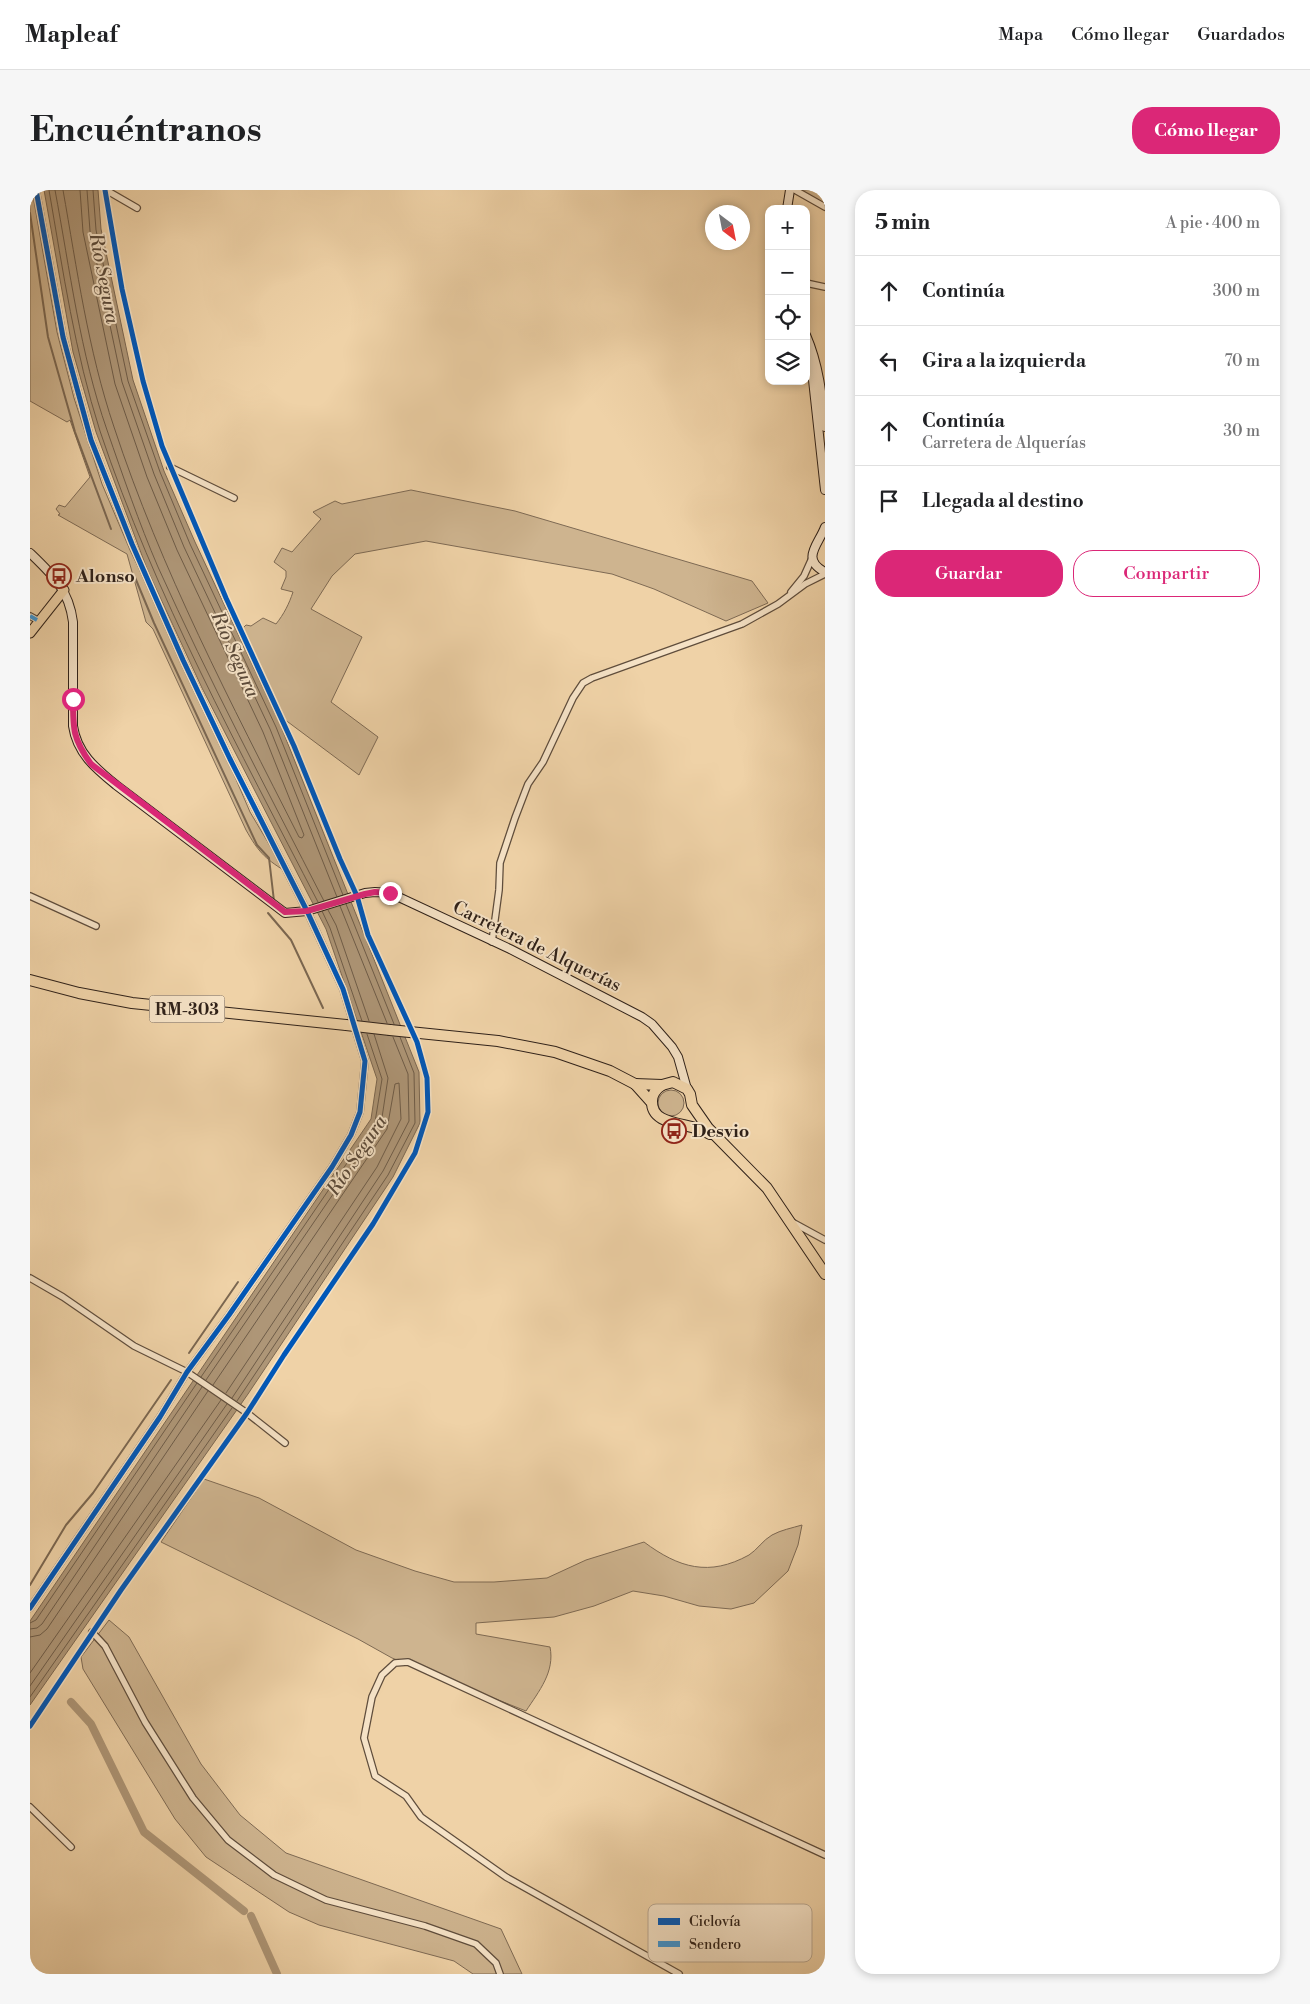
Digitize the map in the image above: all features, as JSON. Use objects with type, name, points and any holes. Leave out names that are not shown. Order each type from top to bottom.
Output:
[{"type":"highway","name":"RM-303","points":[[30,980],[79,993],[132,1003],[498,1041],[532,1047],[585,1062],[635,1084],[678,1083],[687,1089],[692,1104],[708,1128],[766,1188],[825,1274]]},
{"type":"highway","name":"RM-303","points":[[635,1084],[652,1103],[655,1114],[659,1118],[670,1123],[676,1122],[706,1132],[723,1144]]},
{"type":"highway","points":[[652,1103],[654,1092],[665,1084]]},
{"type":"highway","points":[[676,1122],[687,1116],[692,1104]]},
{"type":"main road","points":[[30,633],[64,590]]},
{"type":"street","points":[[30,1608],[154,1425],[187,1372],[229,1315],[352,1136],[360,1112],[365,1061],[343,989],[307,911],[230,759],[183,660],[132,544],[91,440],[63,337],[36,190]]},
{"type":"street","points":[[106,190],[138,208]]},
{"type":"street","points":[[788,205],[790,190]]},
{"type":"street","points":[[794,190],[825,207]]},
{"type":"street","points":[[810,284],[825,287]]},
{"type":"street","points":[[808,340],[825,387]]},
{"type":"street","points":[[816,361],[825,426]]},
{"type":"street","points":[[810,365],[825,490]]},
{"type":"street","points":[[825,462],[825,490]]},
{"type":"street","points":[[170,467],[234,498]]},
{"type":"street","points":[[778,604],[798,584],[813,556],[815,544],[822,537],[825,527]]},
{"type":"street","points":[[30,553],[64,590]]},
{"type":"street","points":[[492,942],[499,890],[500,863],[515,818],[528,784],[543,762],[573,698],[583,683],[592,678],[742,624],[778,604],[805,584],[825,573],[816,565],[813,556]]},
{"type":"street","name":"Carretera de Alquerías","points":[[64,590],[71,605],[73,622],[73,726],[79,748],[91,764],[285,912],[307,911],[375,892],[390,893],[510,949],[642,1017],[664,1037],[678,1057],[687,1089]]},
{"type":"street","points":[[30,616],[39,621]]},
{"type":"street","points":[[30,896],[96,926]]},
{"type":"street","points":[[665,1084],[679,1071],[680,1065]]},
{"type":"street","points":[[788,1220],[825,1240]]},
{"type":"street","points":[[30,1278],[63,1297],[134,1346],[187,1372],[247,1413],[285,1444]]},
{"type":"street","points":[[92,1632],[105,1646],[145,1722],[193,1798],[228,1840],[274,1875],[326,1900],[425,1926],[476,1944],[496,1963],[500,1974]]},
{"type":"street","points":[[648,1957],[506,1877],[421,1816],[406,1796],[375,1776],[364,1738],[372,1697],[382,1675],[395,1664],[408,1662],[825,1855]]},
{"type":"street","points":[[30,1807],[71,1847]]},
{"type":"street","points":[[658,1962],[679,1974]]},
{"type":"shaded area","points":[[30,190],[32,190],[57,332],[74,398],[102,484],[130,550],[200,695],[250,812],[285,871],[262,854],[246,830],[153,629],[146,622],[127,554],[58,515],[60,514],[56,509],[59,505],[65,507],[90,477],[70,420],[67,422],[30,401]]},
{"type":"shaded area","points":[[795,190],[825,190],[825,206]]},
{"type":"shaded area","points":[[411,490],[515,511],[752,581],[768,603],[726,621],[654,589],[612,574],[426,541],[355,554],[332,576],[311,609],[362,637],[331,702],[378,737],[359,775],[284,719],[243,628],[246,625],[251,626],[263,618],[276,624],[284,613],[293,592],[281,589],[286,577],[286,571],[274,562],[282,548],[292,552],[321,519],[313,512],[335,501],[342,504]]},
{"type":"shaded area","points":[[671,1090],[680,1094],[684,1103],[680,1112],[671,1116],[662,1112],[658,1103],[662,1094]]},
{"type":"shaded area","points":[[204,1479],[259,1498],[356,1550],[415,1571],[454,1582],[494,1582],[547,1578],[586,1560],[644,1542],[657,1551],[682,1563],[707,1567],[721,1566],[749,1555],[775,1533],[802,1525],[798,1545],[788,1571],[754,1603],[731,1609],[699,1606],[664,1596],[633,1591],[594,1606],[554,1617],[476,1623],[476,1634],[550,1647],[550,1665],[545,1681],[526,1711],[392,1658],[358,1639],[161,1542]]},
{"type":"shaded area","points":[[109,1620],[129,1637],[201,1764],[240,1815],[286,1853],[501,1929],[522,1974],[473,1974],[454,1961],[319,1925],[289,1912],[206,1857],[175,1819],[83,1669],[81,1657]]},
{"type":"water","name":"Río Segura","points":[[44,190],[98,190],[101,229],[133,380],[164,471],[280,724],[419,1072],[420,1123],[393,1177],[248,1394],[30,1705],[30,1621],[371,1119],[377,1079],[326,929],[202,688],[147,569],[96,432],[73,352]]},
{"type":"waterway","points":[[30,213],[48,337],[75,432],[111,529]]},
{"type":"waterway","points":[[134,575],[154,623],[257,845],[269,858],[274,901]]},
{"type":"waterway","points":[[268,913],[291,940],[323,1008]]},
{"type":"waterway","points":[[189,1353],[238,1282]]},
{"type":"waterway","points":[[30,1585],[66,1525],[93,1493],[171,1380]]},
{"type":"waterway","points":[[71,1702],[91,1724],[144,1832],[244,1911]]},
{"type":"waterway","points":[[251,1916],[277,1974]]},
{"type":"marked path","points":[[30,616],[39,621]]},
{"type":"cycle path","points":[[30,1608],[160,1417],[187,1372],[332,1167],[351,1135],[360,1112],[365,1061],[343,989],[307,911],[230,759],[183,660],[132,544],[91,440],[63,337],[36,190]]},
{"type":"cycle path","points":[[30,1726],[121,1590],[247,1413],[373,1224],[415,1153],[428,1112],[427,1078],[417,1042],[368,935],[357,896],[294,746],[226,598],[162,446],[143,381],[122,289],[105,190]]},
{"type":"place","name":"Alonso","points":[[59,576]]},
{"type":"place","name":"Desvio","points":[[674,1131]]},
{"type":"route","points":[[73,699],[75,737],[79,748],[91,764],[276,907],[285,912],[295,913],[365,894],[375,892],[390,893]]}]
